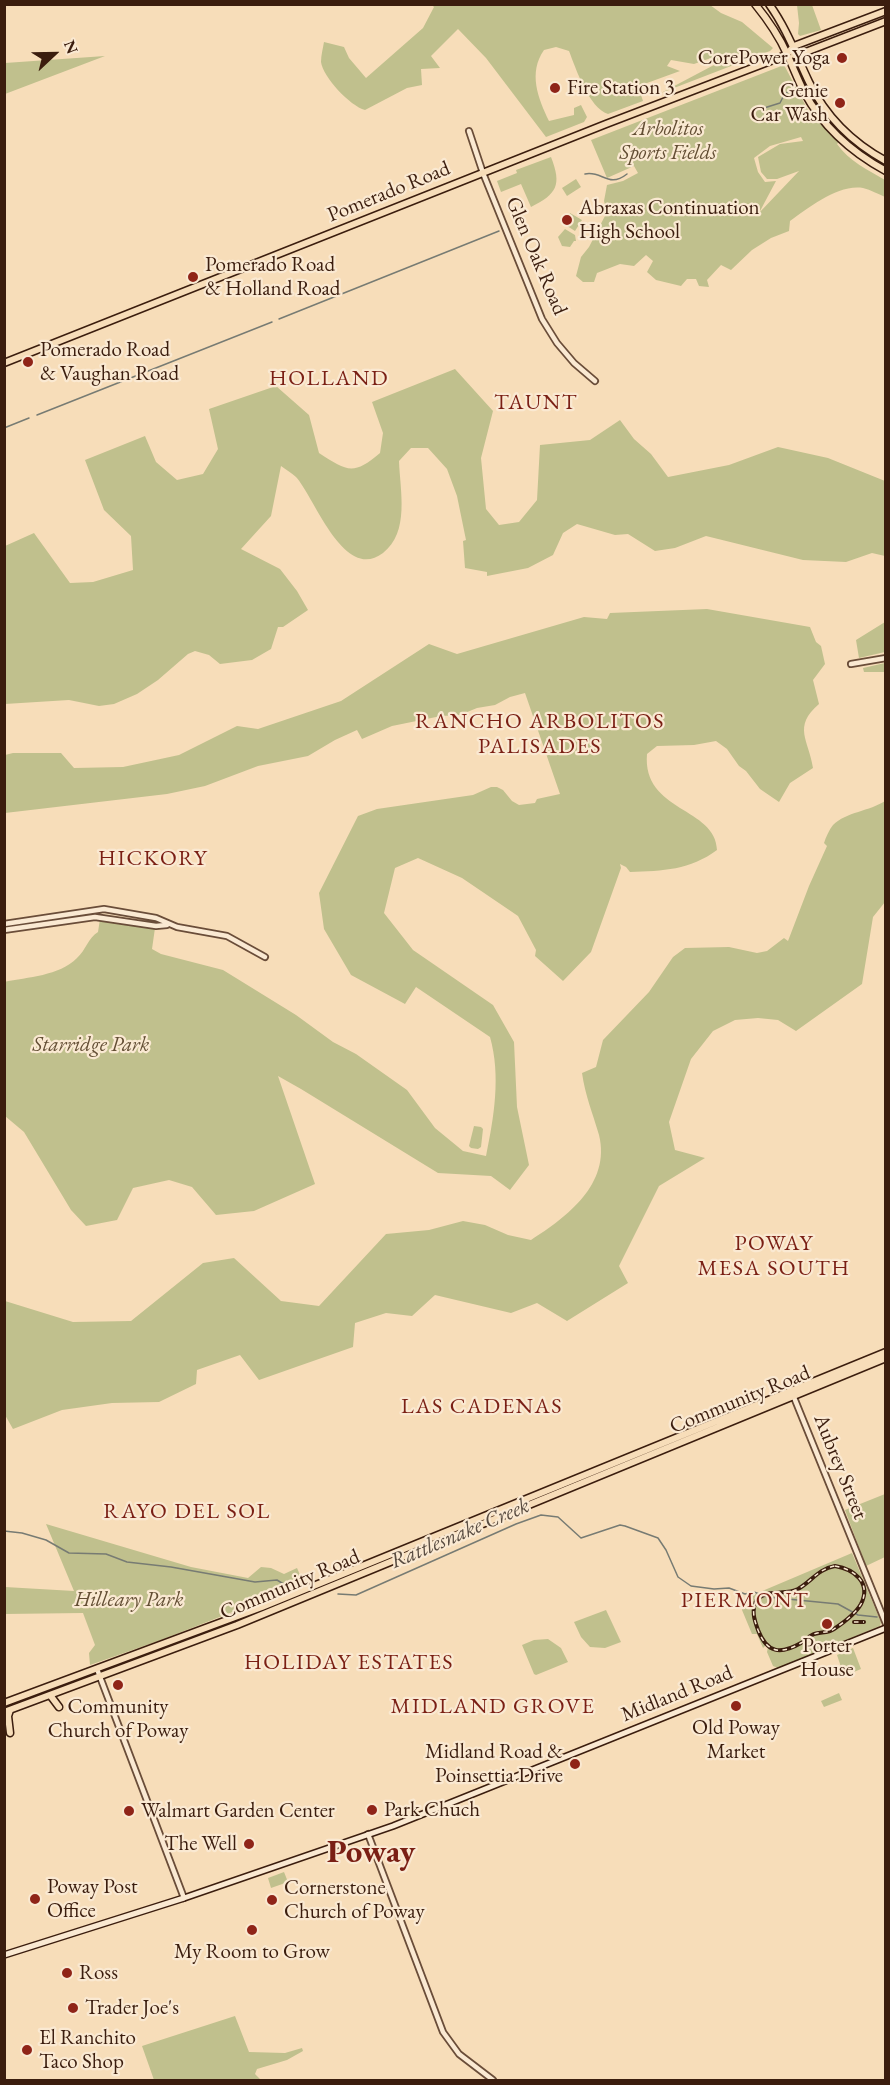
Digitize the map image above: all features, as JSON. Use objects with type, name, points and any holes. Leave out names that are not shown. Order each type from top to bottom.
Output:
[{"type":"main road","points":[[755,4],[771,25],[805,93],[825,123],[853,150],[885,171]]},
{"type":"main road","points":[[769,4],[794,46],[812,88],[833,119],[861,146],[885,161]]},
{"type":"main road","name":"Pomerado Road","points":[[787,54],[794,46],[885,11]]},
{"type":"main road","name":"Pomerado Road","points":[[4,363],[787,54],[798,55],[885,21]]},
{"type":"main road","name":"Community Road","points":[[6,1708],[47,1687],[99,1673],[237,1625],[593,1478],[885,1352]]},
{"type":"main road","name":"Community Road","points":[[6,1708],[50,1695],[550,1488],[885,1358]]},
{"type":"main road","points":[[522,1507],[527,1502],[549,1492],[550,1488],[554,1490],[582,1478],[593,1478]]},
{"type":"main road","points":[[293,1601],[296,1597],[312,1590],[314,1585]]},
{"type":"main road","points":[[277,1608],[278,1604],[298,1591]]},
{"type":"main road","points":[[237,1625],[236,1621],[255,1613],[262,1606]]},
{"type":"main road","points":[[213,1634],[212,1630],[229,1623],[233,1618]]},
{"type":"main road","name":"Midland Road","points":[[4,1955],[184,1898],[452,1803],[885,1626]]},
{"type":"main road","points":[[50,1695],[59,1707]]},
{"type":"main road","points":[[4,1723],[10,1733],[6,1708]]},
{"type":"street","name":"Glen Oak Road","points":[[469,131],[483,173],[543,319],[557,343],[574,363],[595,381]]},
{"type":"street","points":[[851,664],[885,658]]},
{"type":"street","points":[[4,930],[100,909],[160,920],[167,925]]},
{"type":"street","points":[[132,922],[133,914]]},
{"type":"street","points":[[4,924],[74,916],[103,917],[156,926],[167,925],[227,936],[265,957]]},
{"type":"street","name":"Aubrey Street","points":[[792,1393],[885,1626]]},
{"type":"street","points":[[99,1673],[184,1898]]},
{"type":"street","points":[[368,1834],[443,2032],[459,2054],[493,2080]]},
{"type":"green space","points":[[432,5],[710,5],[721,13],[742,22],[773,48],[661,93],[714,65],[711,58],[694,64],[671,60],[667,66],[680,71],[636,87],[643,101],[608,114],[601,110],[589,96],[569,51],[556,47],[544,50],[536,68],[536,86],[549,121],[574,115],[574,108],[581,105],[587,117],[584,122],[546,137],[486,58],[458,29],[431,56],[440,68],[421,69],[422,85],[407,88],[365,110],[352,103],[332,83],[321,62],[324,42],[344,47],[349,58],[366,78],[423,28],[434,7]]},
{"type":"green space","points":[[797,5],[812,5],[821,30],[800,36],[798,34]]},
{"type":"green space","points":[[105,56],[5,94],[5,63]]},
{"type":"green space","name":"Arbolitos Sports Fields","points":[[784,65],[808,110],[839,142],[837,144],[842,150],[859,165],[885,180],[885,197],[863,188],[834,193],[790,221],[789,231],[771,238],[752,250],[731,270],[721,265],[707,280],[709,287],[699,286],[696,279],[687,279],[681,286],[656,280],[647,272],[653,261],[646,255],[634,266],[620,264],[597,273],[594,282],[583,282],[576,276],[581,257],[589,247],[607,212],[604,201],[607,185],[623,181],[638,173],[634,166],[607,178],[591,140]],"holes":[[[801,137],[803,141],[780,144],[758,157],[761,172],[767,179],[777,179],[799,171],[759,213],[776,181],[765,182],[758,172],[754,158],[770,146]]]},
{"type":"green space","points":[[551,157],[556,182],[555,188],[547,198],[531,207],[521,184],[501,192],[497,181],[517,173],[516,170]]},
{"type":"green space","points":[[576,179],[581,187],[567,196],[562,188]]},
{"type":"green space","points":[[570,213],[582,220],[575,231],[564,224]]},
{"type":"green space","points":[[565,229],[575,235],[576,241],[570,247],[562,246],[558,237]]},
{"type":"green space","points":[[455,369],[493,411],[481,458],[486,509],[499,525],[519,522],[537,500],[540,445],[590,440],[620,420],[634,439],[651,454],[668,477],[729,465],[778,447],[828,458],[885,481],[885,556],[872,553],[846,562],[803,560],[706,536],[675,548],[655,551],[628,534],[615,535],[577,524],[563,533],[553,555],[528,568],[487,576],[487,572],[465,568],[463,541],[466,540],[457,496],[447,469],[428,448],[411,448],[399,461],[402,510],[397,534],[383,553],[369,559],[356,557],[343,548],[296,477],[281,466],[271,516],[241,549],[280,569],[308,610],[283,627],[278,627],[271,649],[252,660],[220,664],[209,655],[195,651],[137,694],[114,704],[99,706],[69,700],[5,704],[5,546],[34,533],[70,583],[93,582],[133,570],[131,536],[104,510],[85,460],[145,436],[156,462],[177,480],[203,474],[218,449],[209,409],[276,386],[309,415],[319,453],[343,467],[356,468],[380,453],[383,433],[372,402]]},
{"type":"green space","name":"Starridge Park","points":[[707,609],[810,627],[816,642],[821,646],[825,664],[813,680],[819,704],[811,712],[804,727],[813,768],[790,783],[779,802],[760,789],[727,749],[716,741],[694,745],[657,746],[647,754],[649,773],[656,787],[667,799],[705,825],[714,836],[717,850],[697,862],[665,870],[630,872],[620,864],[621,868],[591,952],[563,981],[535,956],[536,950],[518,916],[462,878],[418,858],[395,868],[384,913],[413,950],[493,1005],[514,1042],[517,1107],[529,1165],[510,1190],[491,1176],[438,1173],[278,1076],[315,1184],[254,1211],[216,1215],[192,1187],[169,1180],[133,1188],[117,1220],[86,1226],[71,1210],[24,1132],[5,1116],[4,982],[43,975],[70,964],[98,932],[100,919],[155,928],[152,949],[161,954],[223,970],[296,1015],[407,1090],[435,1128],[463,1151],[486,1156],[494,1111],[496,1082],[490,1037],[416,987],[405,1004],[351,975],[324,929],[319,893],[358,816],[377,809],[473,795],[491,787],[503,790],[512,801],[519,805],[535,803],[537,799],[560,794],[525,693],[460,715],[441,716],[392,726],[362,739],[357,730],[308,756],[258,766],[205,786],[167,794],[5,813],[5,755],[61,753],[74,768],[123,767],[179,755],[237,726],[258,729],[341,701],[429,644],[457,654],[584,617],[607,619],[610,613]]},
{"type":"green space","points":[[885,622],[885,652],[859,658],[856,640]]},
{"type":"green space","points":[[885,663],[885,672],[864,672],[863,668]]},
{"type":"green space","points":[[885,801],[885,902],[873,917],[862,984],[796,1031],[778,1020],[758,1018],[735,1020],[713,1031],[691,1059],[669,1122],[675,1150],[705,1158],[659,1186],[619,1266],[628,1283],[567,1321],[537,1303],[511,1313],[435,1295],[412,1316],[386,1313],[355,1323],[353,1347],[259,1380],[240,1355],[197,1370],[196,1384],[159,1402],[112,1403],[62,1410],[13,1429],[5,1415],[5,1301],[73,1322],[131,1321],[203,1263],[234,1258],[281,1301],[319,1306],[386,1234],[429,1230],[463,1221],[485,1225],[508,1235],[531,1240],[545,1231],[572,1210],[592,1184],[598,1169],[601,1153],[599,1135],[582,1073],[596,1067],[603,1040],[649,992],[673,957],[685,948],[729,947],[757,953],[767,951],[784,938],[788,941],[827,846],[824,843],[833,825],[844,817]]},
{"type":"green space","points":[[474,1126],[483,1129],[481,1147],[478,1149],[469,1146]]},
{"type":"green space","points":[[885,1494],[885,1557],[866,1566],[845,1510]]},
{"type":"green space","name":"Hilleary Park","points":[[46,1524],[191,1567],[248,1578],[261,1567],[271,1568],[284,1574],[297,1568],[304,1584],[90,1665],[89,1653],[95,1645],[83,1613],[5,1614],[5,1587],[74,1591]]},
{"type":"green space","points":[[852,1553],[881,1622],[880,1626],[778,1668],[773,1666],[767,1652],[768,1647],[766,1645],[763,1648],[757,1634],[752,1634],[742,1610],[741,1600]]},
{"type":"green space","points":[[606,1610],[621,1642],[605,1648],[590,1647],[581,1637],[574,1622]]},
{"type":"green space","points":[[548,1639],[561,1648],[568,1662],[536,1675],[522,1645],[534,1640]]},
{"type":"green space","points":[[853,1648],[861,1669],[844,1676],[837,1655]]},
{"type":"green space","points":[[839,1693],[842,1700],[824,1707],[821,1701]]},
{"type":"green space","points":[[284,1872],[288,1882],[271,1888],[268,1878]]},
{"type":"green space","points":[[235,2016],[249,2052],[285,2053],[302,2048],[303,2051],[287,2060],[257,2069],[255,2074],[261,2080],[154,2080],[142,2046]]},
{"type":"waterway","points":[[764,108],[780,103],[785,93],[793,91]]},
{"type":"waterway","points":[[585,174],[596,174],[610,180],[627,174]]},
{"type":"waterway","points":[[279,319],[499,231]]},
{"type":"waterway","points":[[37,415],[272,322]]},
{"type":"waterway","points":[[4,428],[29,418]]},
{"type":"waterway","name":"Rattlesnake Creek","points":[[338,1594],[356,1595],[541,1515],[558,1517],[581,1538],[620,1525],[658,1538],[678,1577],[691,1586],[729,1588],[745,1594],[754,1592],[767,1597],[838,1604],[858,1615],[877,1617]]},
{"type":"waterway","name":"Rattlesnake Creek","points":[[4,1531],[22,1533],[46,1540],[69,1553],[106,1554],[127,1562],[171,1567],[255,1582],[277,1580],[290,1588]]},
{"type":"railway","points":[[835,1566],[848,1570],[862,1583],[864,1596],[859,1607],[849,1618],[831,1631],[815,1634],[787,1649],[775,1650],[770,1647],[762,1638],[755,1622],[754,1611],[757,1599],[767,1594],[798,1589],[820,1572],[835,1566]]},
{"type":"railway","points":[[854,1622],[864,1622]]},
{"type":"place","name":"CorePower Yoga","points":[[842,58]]},
{"type":"place","name":"Fire Station 3","points":[[555,88]]},
{"type":"place","name":"Genie Car Wash","points":[[840,103]]},
{"type":"place","name":"Abraxas Continuation High School","points":[[567,220]]},
{"type":"place","name":"Pomerado Road & Holland Road","points":[[193,277]]},
{"type":"place","name":"Pomerado Road & Vaughan Road","points":[[28,362]]},
{"type":"place","name":"Porter House","points":[[827,1624]]},
{"type":"place","name":"Community Church of Poway","points":[[118,1685]]},
{"type":"place","name":"Old Poway Market","points":[[736,1706]]},
{"type":"place","name":"Midland Road & Poinsettia Drive","points":[[575,1764]]},
{"type":"place","name":"Park Chuch","points":[[372,1810]]},
{"type":"place","name":"Walmart Garden Center","points":[[129,1811]]},
{"type":"place","name":"The Well","points":[[249,1844]]},
{"type":"place","name":"Poway Post Office","points":[[35,1899]]},
{"type":"place","name":"Cornerstone Church of Poway","points":[[272,1900]]},
{"type":"place","name":"My Room to Grow","points":[[252,1930]]},
{"type":"place","name":"Ross","points":[[67,1973]]},
{"type":"place","name":"Trader Joe's","points":[[73,2008]]},
{"type":"place","name":"El Ranchito Taco Shop","points":[[27,2050]]},
{"type":"district","name":"HOLLAND","points":[[329,379]]},
{"type":"district","name":"TAUNT","points":[[536,403]]},
{"type":"district","name":"RANCHO ARBOLITOS PALISADES","points":[[540,734]]},
{"type":"district","name":"HICKORY","points":[[153,859]]},
{"type":"district","name":"POWAY MESA SOUTH","points":[[774,1256]]},
{"type":"district","name":"LAS CADENAS","points":[[482,1407]]},
{"type":"district","name":"RAYO DEL SOL","points":[[187,1512]]},
{"type":"district","name":"PIERMONT","points":[[745,1601]]},
{"type":"district","name":"HOLIDAY ESTATES","points":[[349,1663]]},
{"type":"district","name":"MIDLAND GROVE","points":[[493,1707]]},
{"type":"district","name":"Poway","points":[[371,1853]]}]
